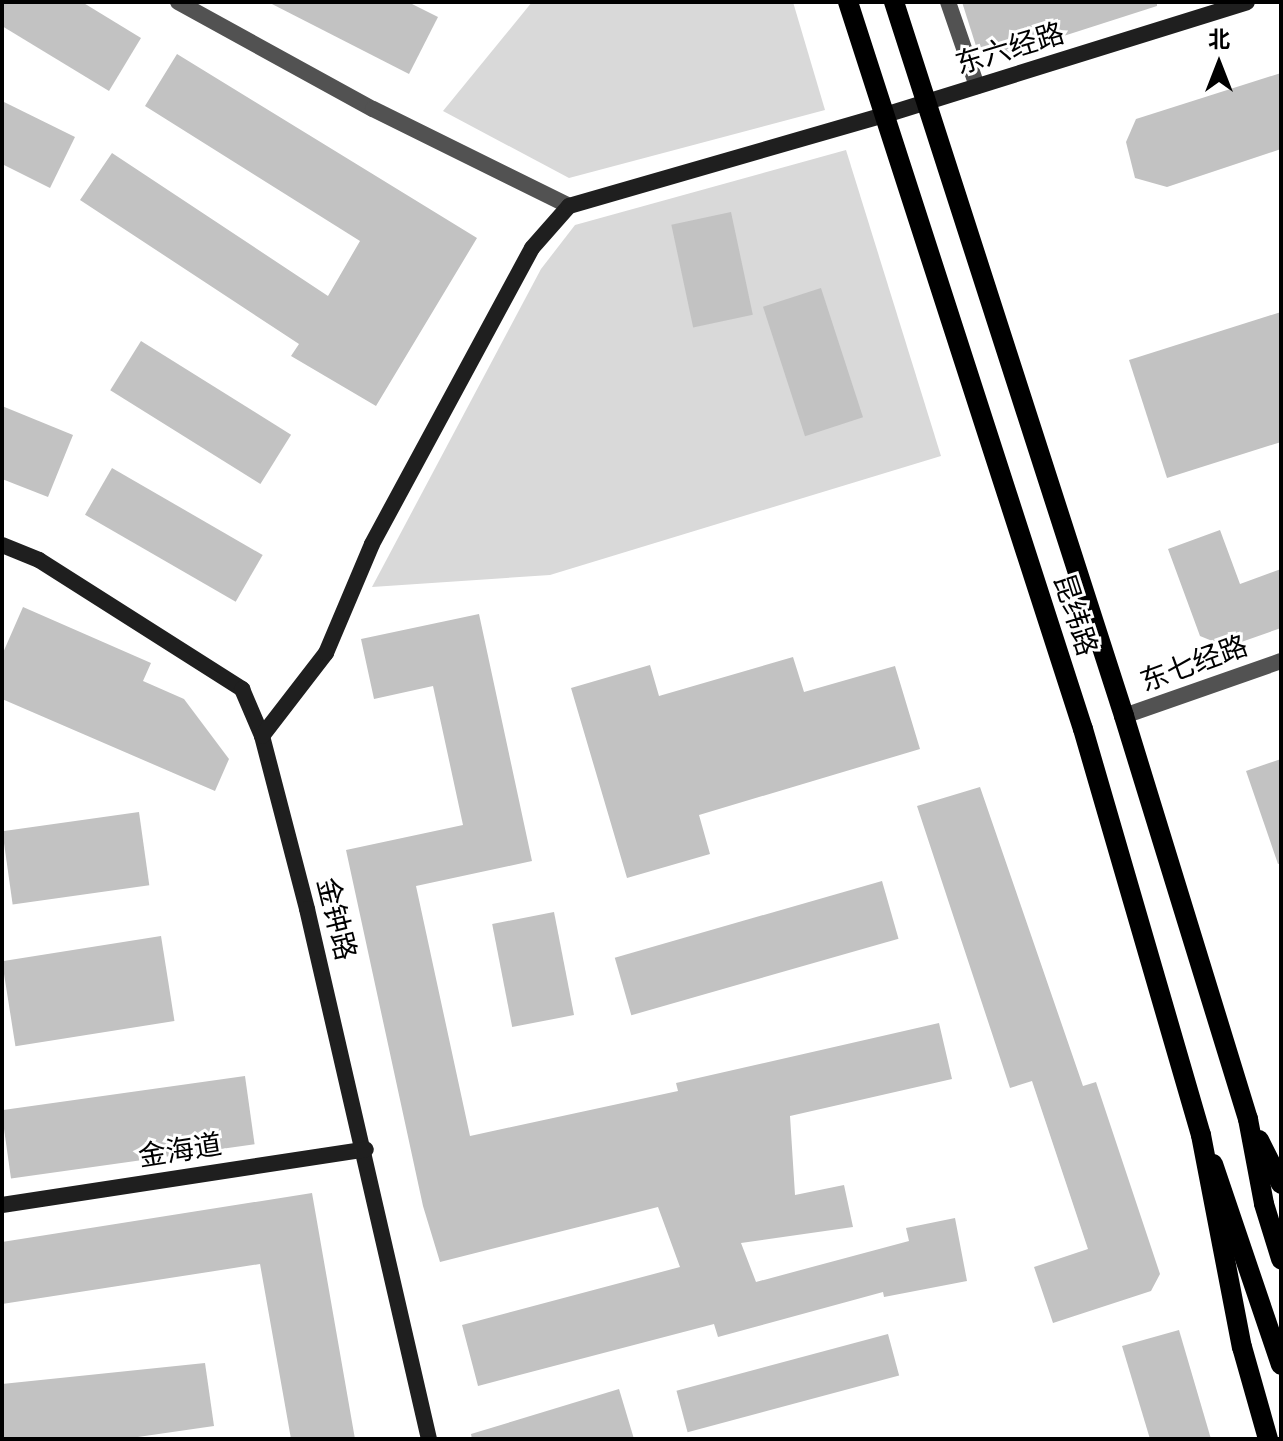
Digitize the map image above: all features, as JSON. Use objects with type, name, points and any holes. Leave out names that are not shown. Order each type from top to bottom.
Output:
[{"type":"main road","name":"昆纬路","points":[[848,2],[1083,729],[1201,1135]]},
{"type":"main road","name":"昆纬路","points":[[894,2],[1124,716],[1248,1119]]},
{"type":"main road","points":[[1248,1119],[1281,1184]]},
{"type":"main road","points":[[1248,1119],[1264,1204],[1281,1259]]},
{"type":"main road","points":[[1201,1135],[1231,1204],[1281,1365]]},
{"type":"main road","points":[[1201,1135],[1239,1332],[1268,1439]]},
{"type":"street","points":[[178,2],[373,109],[569,206],[532,248],[510,288],[372,544],[326,653],[262,736]]},
{"type":"street","points":[[948,2],[977,86]]},
{"type":"street","name":"东六经路","points":[[569,206],[885,115],[1247,2]]},
{"type":"street","name":"金钟路","points":[[2,545],[39,560],[242,689],[262,736],[366,1149],[429,1439]]},
{"type":"street","name":"东七经路","points":[[1124,716],[1281,661]]},
{"type":"street","name":"金海道","points":[[2,1205],[366,1149]]},
{"type":"shaded area","points":[[532,2],[793,2],[825,110],[569,178],[443,111]]},
{"type":"shaded area","points":[[846,150],[941,456],[550,575],[372,587],[541,269],[575,225]]},
{"type":"building","points":[[2,2],[82,2],[141,38],[109,91],[2,26]]},
{"type":"building","points":[[268,2],[408,2],[438,17],[409,74]]},
{"type":"building","points":[[962,2],[1157,2],[1157,6],[1004,55],[976,46]]},
{"type":"building","points":[[177,54],[477,238],[376,406],[291,356],[299,344],[80,200],[112,153],[328,296],[360,241],[145,106]]},
{"type":"building","points":[[1281,73],[1281,149],[1167,187],[1135,178],[1126,142],[1136,119]]},
{"type":"building","points":[[2,101],[75,137],[50,188],[2,164]]},
{"type":"building","points":[[731,212],[753,315],[693,327],[671,225]]},
{"type":"building","points":[[821,288],[863,417],[805,436],[763,307]]},
{"type":"building","points":[[1281,312],[1281,442],[1167,478],[1129,360]]},
{"type":"building","points":[[141,341],[291,435],[260,484],[110,390]]},
{"type":"building","points":[[2,406],[73,435],[48,497],[2,479]]},
{"type":"building","points":[[112,468],[263,555],[236,602],[85,515]]},
{"type":"building","points":[[1220,530],[1240,584],[1281,569],[1281,628],[1227,647],[1200,636],[1168,549]]},
{"type":"building","points":[[23,607],[151,663],[143,681],[184,699],[229,759],[215,791],[2,699],[2,655]]},
{"type":"building","points":[[479,614],[532,861],[416,886],[470,1136],[678,1091],[676,1083],[939,1023],[952,1079],[790,1116],[795,1195],[844,1185],[853,1227],[741,1243],[756,1282],[909,1241],[906,1228],[955,1218],[967,1281],[884,1297],[883,1292],[718,1337],[714,1324],[478,1386],[462,1325],[680,1267],[658,1207],[440,1262],[423,1206],[346,850],[463,825],[433,686],[374,699],[361,639]]},
{"type":"building","points":[[793,657],[804,692],[895,666],[920,749],[699,815],[710,854],[627,878],[571,688],[650,665],[659,696]]},
{"type":"building","points":[[1281,759],[1281,863],[1278,864],[1246,771]]},
{"type":"building","points":[[980,787],[1083,1086],[1096,1082],[1160,1274],[1151,1291],[1053,1323],[1034,1267],[1088,1249],[1032,1081],[1010,1088],[917,806]]},
{"type":"building","points":[[139,812],[149,885],[13,904],[2,831]]},
{"type":"building","points":[[882,881],[899,939],[631,1015],[615,958]]},
{"type":"building","points":[[554,912],[574,1015],[512,1027],[492,924]]},
{"type":"building","points":[[161,936],[174,1021],[15,1046],[2,961]]},
{"type":"building","points":[[245,1076],[255,1144],[11,1179],[2,1110]]},
{"type":"building","points":[[312,1193],[355,1439],[291,1439],[260,1264],[2,1304],[2,1242]]},
{"type":"building","points":[[1179,1330],[1211,1439],[1150,1439],[1122,1346]]},
{"type":"building","points":[[888,1334],[899,1376],[688,1432],[676,1391]]},
{"type":"building","points":[[205,1363],[214,1426],[124,1439],[2,1439],[2,1384]]},
{"type":"building","points":[[619,1389],[634,1439],[472,1439],[471,1434]]}]
